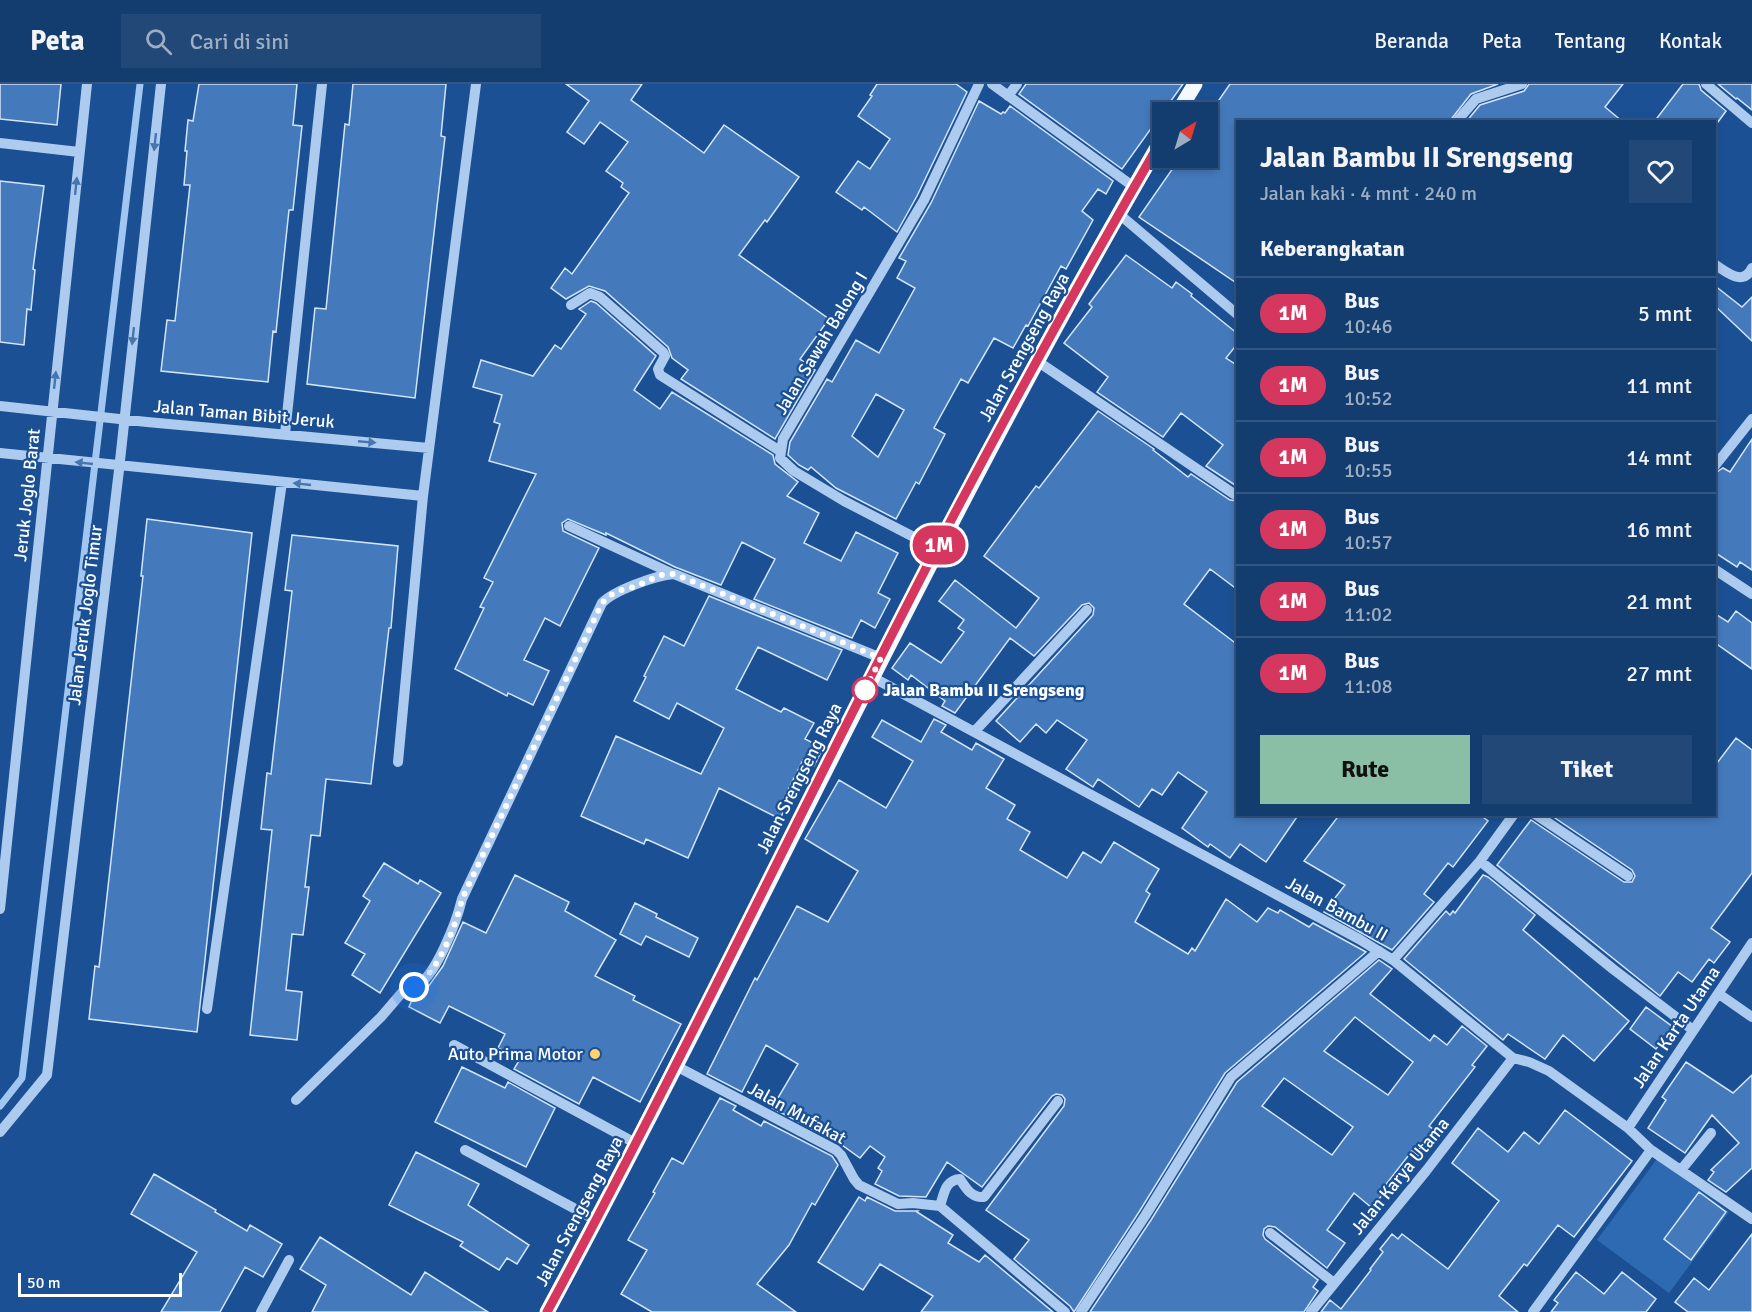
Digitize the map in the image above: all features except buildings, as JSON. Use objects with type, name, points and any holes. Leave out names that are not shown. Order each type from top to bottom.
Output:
[{"type":"main road","points":[[1184,102],[1195,84]]},
{"type":"main road","name":"Jalan Srengseng Raya","points":[[547,1312],[637,1144],[937,549],[1152,156]]},
{"type":"street","name":"Jeruk Joglo Barat","points":[[0,909],[87,84]]},
{"type":"street","name":"Jalan Jeruk Joglo Timur","points":[[0,1132],[47,1075],[119,466],[122,419],[161,84]]},
{"type":"street","points":[[285,434],[322,84]]},
{"type":"street","points":[[398,762],[423,496],[476,84]]},
{"type":"street","name":"Jalan Sawah Balong I","points":[[780,451],[783,439],[924,200],[979,84]]},
{"type":"street","points":[[992,84],[1134,187]]},
{"type":"street","points":[[1008,96],[1017,84]]},
{"type":"street","points":[[1458,120],[1476,99],[1522,84]]},
{"type":"street","points":[[1706,84],[1752,123]]},
{"type":"street","points":[[0,143],[79,152]]},
{"type":"street","points":[[1119,214],[1236,313]]},
{"type":"street","points":[[1716,265],[1734,277],[1742,278],[1749,274],[1752,268]]},
{"type":"street","points":[[571,305],[590,293],[600,297],[663,352],[665,356],[658,372],[660,375],[780,451],[780,458],[794,471],[844,501],[937,549]]},
{"type":"street","points":[[1038,361],[1234,494]]},
{"type":"street","name":"Jalan Taman Bibit Jeruk","points":[[0,406],[429,448]]},
{"type":"street","points":[[1716,464],[1752,419]]},
{"type":"street","points":[[0,453],[423,496]]},
{"type":"street","points":[[207,1009],[282,482]]},
{"type":"street","points":[[569,526],[674,574],[881,658]]},
{"type":"street","points":[[1716,570],[1752,594]]},
{"type":"street","points":[[297,1100],[381,1017],[405,989],[422,983],[446,946],[462,899],[602,603],[618,591],[634,587],[661,575],[674,574]]},
{"type":"street","points":[[975,731],[1087,610]]},
{"type":"street","name":"Jalan Bambu II","points":[[872,677],[1379,951],[1513,1058],[1549,1071],[1628,1128],[1651,1150],[1752,1219]]},
{"type":"street","points":[[1393,960],[1480,861],[1513,816]]},
{"type":"street","points":[[1538,816],[1628,876]]},
{"type":"street","points":[[1480,861],[1613,969],[1693,1030]]},
{"type":"street","name":"Jalan Karta Utama","points":[[1628,1128],[1752,943]]},
{"type":"street","points":[[1081,1312],[1145,1216],[1231,1077],[1379,951]]},
{"type":"street","points":[[1719,994],[1752,1017]]},
{"type":"street","points":[[454,1045],[637,1144]]},
{"type":"street","name":"Jalan Karya Utama","points":[[1311,1312],[1426,1171],[1513,1058]]},
{"type":"street","name":"Jalan Mufakat","points":[[676,1066],[836,1150],[859,1185],[898,1204],[940,1206]]},
{"type":"street","points":[[1058,1101],[984,1197],[970,1194],[960,1179],[952,1180],[948,1183],[940,1206],[1064,1312]]},
{"type":"street","points":[[1681,1170],[1711,1133]]},
{"type":"street","points":[[465,1150],[596,1220]]},
{"type":"street","points":[[1533,1312],[1651,1150]]},
{"type":"street","points":[[1270,1233],[1334,1283]]},
{"type":"street","points":[[261,1312],[289,1260]]},
{"type":"shaded area","points":[[1657,1159],[1729,1212],[1669,1293],[1597,1240]]},
{"type":"waterway","points":[[0,1106],[22,1078],[140,84]]},
{"type":"bus line","name":"1M","points":[[547,1312],[647,1124],[937,549],[1152,156]]},
{"type":"place","name":"Jalan Bambu II Srengseng","points":[[865,690]]},
{"type":"place","name":"Auto Prima Motor","points":[[595,1054]]},
{"type":"route","points":[[414,987],[422,983],[446,946],[459,914],[462,899],[602,603],[609,596],[661,575],[674,574],[881,658],[861,698],[865,690]]}]
